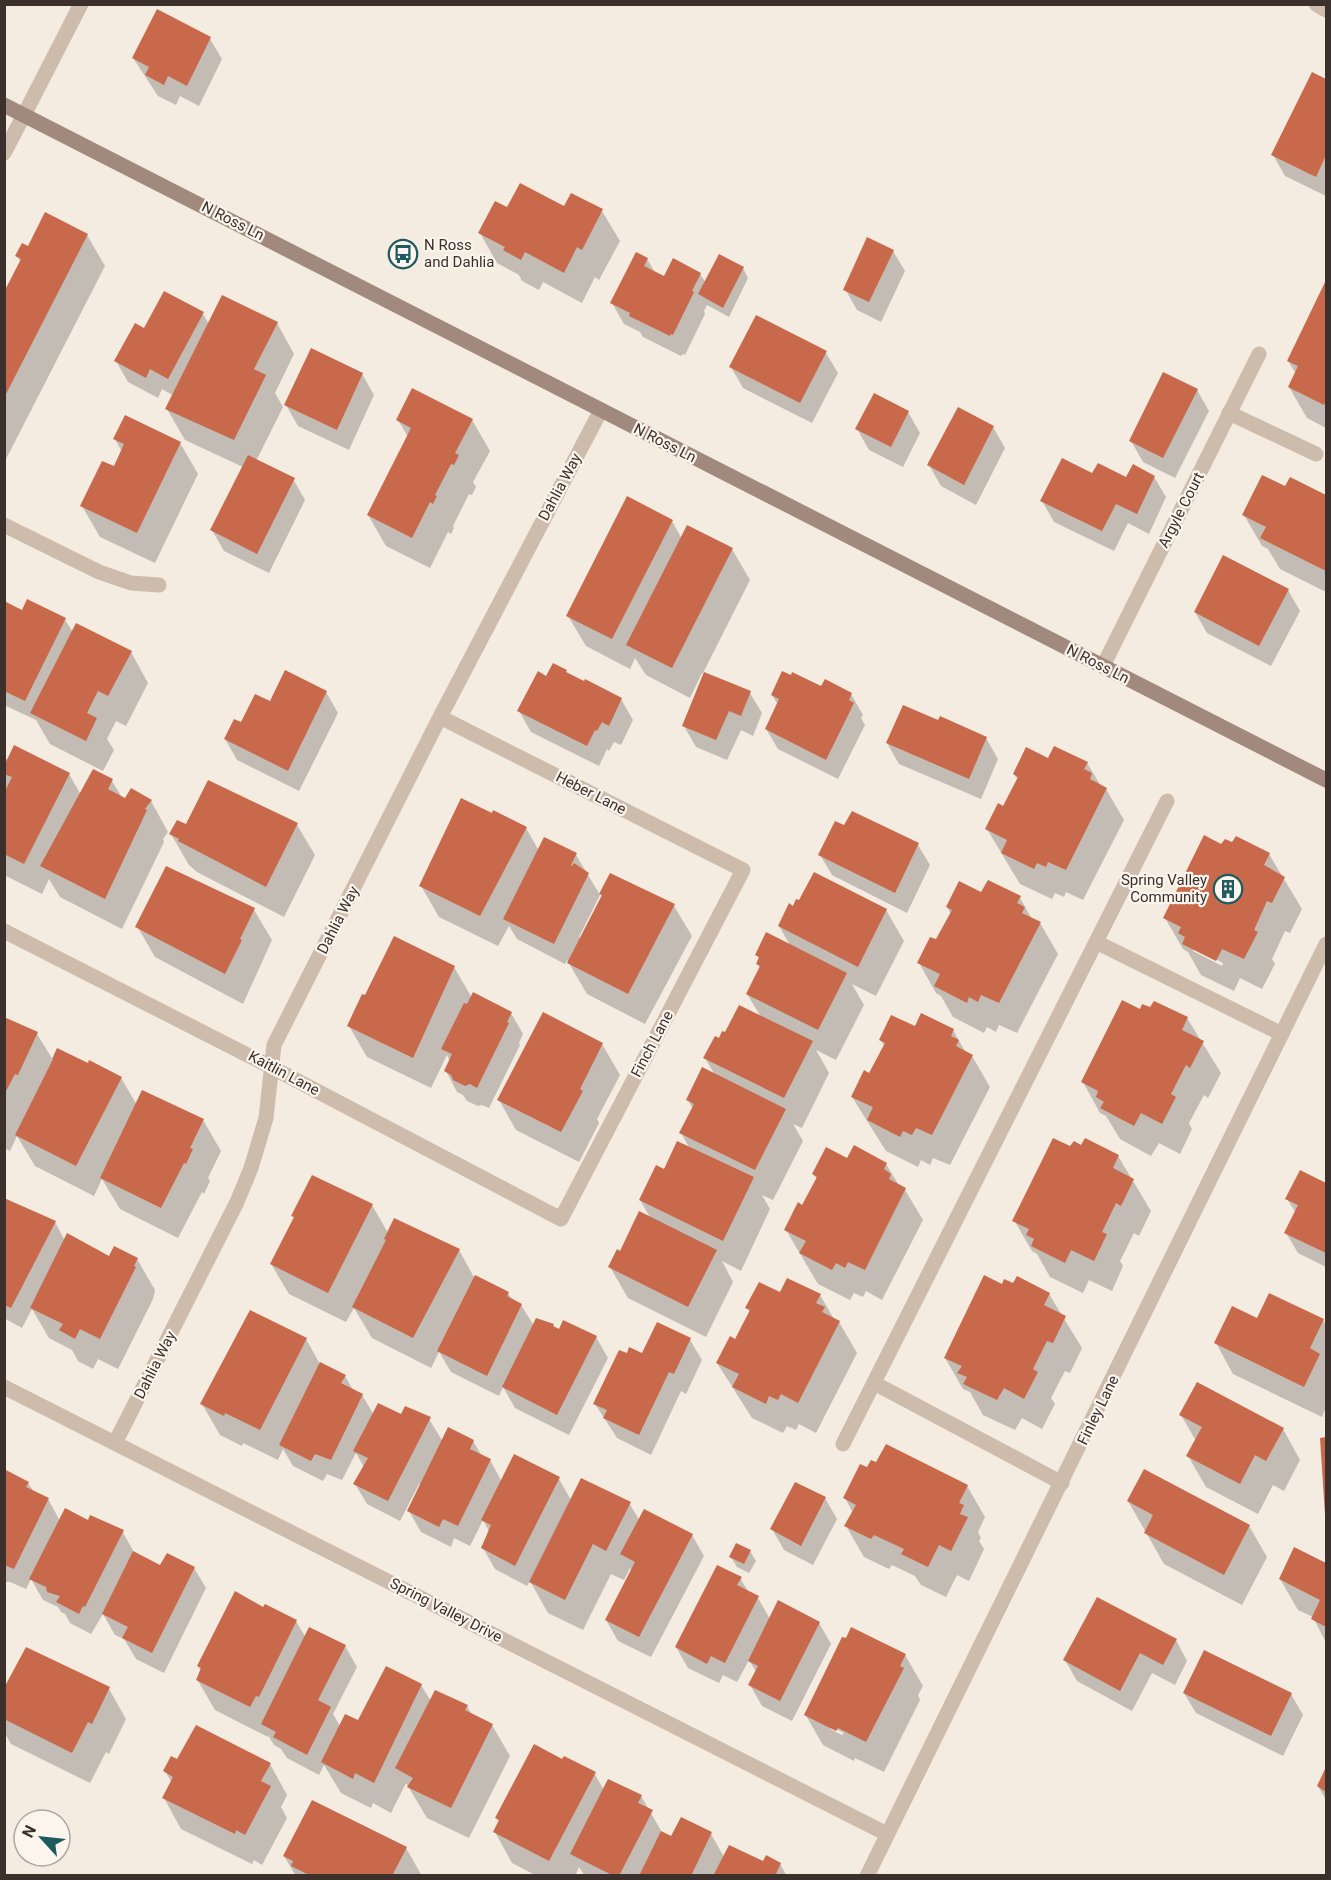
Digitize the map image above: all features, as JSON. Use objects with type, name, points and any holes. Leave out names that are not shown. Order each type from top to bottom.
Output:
[{"type":"main road","name":"N Ross Ln","points":[[4,105],[1326,780]]},
{"type":"street","points":[[4,153],[81,4]]},
{"type":"street","points":[[1316,4],[1326,10]]},
{"type":"street","name":"Argyle Court","points":[[1103,666],[1259,354]]},
{"type":"street","name":"Dahlia Way","points":[[115,1443],[237,1202],[251,1168],[266,1118],[274,1045],[440,717],[601,410]]},
{"type":"street","points":[[1229,413],[1316,454]]},
{"type":"street","points":[[4,525],[99,572],[130,583],[159,585]]},
{"type":"street","name":"Heber Lane","points":[[440,717],[743,870]]},
{"type":"street","points":[[843,1444],[1167,801]]},
{"type":"street","name":"Finch Lane","points":[[561,1219],[743,870]]},
{"type":"street","name":"Kaitlin Lane","points":[[4,931],[271,1067],[561,1219]]},
{"type":"street","points":[[1096,942],[1282,1034]]},
{"type":"street","name":"Finley Lane","points":[[867,1875],[1326,944]]},
{"type":"street","points":[[874,1383],[1062,1483]]},
{"type":"street","name":"Spring Valley Drive","points":[[4,1387],[887,1834]]},
{"type":"building","points":[[157,9],[211,37],[187,86],[168,76],[164,85],[145,75],[149,67],[132,58]]},
{"type":"building","points":[[1312,72],[1326,79],[1326,155],[1316,177],[1271,155]]},
{"type":"building","points":[[520,183],[564,206],[571,193],[603,209],[582,250],[577,247],[564,273],[525,252],[521,260],[503,250],[505,247],[478,233],[495,201],[507,207]]},
{"type":"building","points":[[45,212],[88,234],[4,398],[4,292],[21,259],[15,256],[22,243],[28,246]]},
{"type":"building","points":[[867,237],[894,250],[869,302],[843,290]]},
{"type":"building","points":[[636,252],[648,258],[644,266],[664,276],[673,258],[701,273],[673,335],[670,336],[629,316],[630,313],[610,303]]},
{"type":"building","points":[[719,254],[744,267],[723,308],[698,294]]},
{"type":"building","points":[[1326,280],[1326,401],[1324,405],[1288,387],[1298,366],[1287,361]]},
{"type":"building","points":[[164,291],[204,312],[168,379],[150,369],[146,378],[114,361],[135,323],[144,328]]},
{"type":"building","points":[[222,295],[278,322],[254,369],[266,375],[234,440],[165,409]]},
{"type":"building","points":[[756,315],[827,351],[800,403],[729,367]]},
{"type":"building","points":[[311,348],[363,373],[337,430],[284,405]]},
{"type":"building","points":[[1163,372],[1198,389],[1163,458],[1129,441]]},
{"type":"building","points":[[412,388],[473,419],[455,453],[459,455],[454,465],[451,464],[435,495],[437,496],[433,504],[430,502],[412,538],[367,515],[411,428],[396,420]]},
{"type":"building","points":[[874,393],[909,411],[891,447],[855,429]]},
{"type":"building","points":[[958,407],[994,426],[964,485],[927,465]]},
{"type":"building","points":[[125,415],[181,442],[137,533],[80,506],[102,461],[114,466],[124,444],[113,439]]},
{"type":"building","points":[[248,455],[295,478],[257,554],[210,530]]},
{"type":"building","points":[[1062,458],[1092,473],[1098,463],[1126,477],[1133,464],[1155,476],[1137,514],[1116,504],[1102,531],[1040,501]]},
{"type":"building","points":[[1262,475],[1285,486],[1290,477],[1326,495],[1326,571],[1260,538],[1266,527],[1242,515]]},
{"type":"building","points":[[627,496],[673,520],[612,639],[566,616]]},
{"type":"building","points":[[687,525],[733,548],[672,668],[626,645]]},
{"type":"building","points":[[1223,555],[1289,589],[1259,646],[1194,612]]},
{"type":"building","points":[[27,599],[66,618],[25,701],[4,691],[4,606],[6,602],[22,610]]},
{"type":"building","points":[[76,623],[132,651],[108,696],[98,691],[87,713],[97,718],[86,741],[30,713]]},
{"type":"building","points":[[553,663],[567,670],[566,672],[622,698],[609,726],[602,722],[587,746],[517,711],[538,671],[546,676]]},
{"type":"building","points":[[285,670],[327,691],[288,771],[224,739],[234,719],[241,722],[255,694],[270,701]]},
{"type":"building","points":[[782,671],[791,675],[792,672],[821,686],[825,679],[852,693],[849,700],[854,703],[826,760],[765,729],[779,699],[771,695]]},
{"type":"building","points":[[704,672],[751,691],[741,716],[729,711],[716,740],[682,726]]},
{"type":"building","points":[[903,705],[938,720],[940,716],[987,737],[969,779],[886,743]]},
{"type":"building","points":[[14,745],[70,773],[24,864],[4,854],[4,793],[12,777],[4,774],[4,766]]},
{"type":"building","points":[[1054,746],[1088,762],[1084,769],[1092,773],[1090,779],[1107,788],[1066,870],[1048,862],[1046,867],[1037,863],[1034,869],[1001,853],[1007,840],[985,829],[998,803],[1003,806],[1018,777],[1013,774],[1026,747],[1048,758]]},
{"type":"building","points":[[93,769],[113,779],[108,789],[125,798],[131,788],[152,800],[145,809],[147,810],[105,899],[40,866]]},
{"type":"building","points":[[208,780],[298,823],[266,887],[178,841],[179,839],[169,834],[177,820],[186,824]]},
{"type":"building","points":[[461,798],[492,813],[493,810],[527,827],[480,916],[419,886]]},
{"type":"building","points":[[852,811],[919,843],[895,893],[818,855],[835,821],[844,825]]},
{"type":"building","name":"Spring Valley Community","points":[[1204,835],[1221,844],[1225,839],[1232,842],[1236,836],[1270,853],[1264,865],[1285,877],[1272,903],[1267,901],[1254,930],[1258,932],[1244,959],[1222,949],[1216,961],[1182,944],[1185,937],[1178,933],[1181,927],[1163,918]]},
{"type":"building","points":[[544,837],[577,853],[571,865],[574,863],[589,873],[554,944],[503,919]]},
{"type":"building","points":[[166,866],[255,908],[225,974],[135,927]]},
{"type":"building","points":[[814,872],[887,909],[858,967],[778,926],[789,903],[793,906],[796,899],[799,900]]},
{"type":"building","points":[[610,873],[675,904],[628,994],[567,963],[602,895],[599,894]]},
{"type":"building","points":[[988,880],[1021,896],[1017,903],[1025,907],[1022,913],[1041,922],[999,1003],[981,995],[978,1002],[969,997],[967,1003],[934,986],[940,974],[917,963],[930,937],[936,939],[952,910],[946,907],[959,881],[981,892]]},
{"type":"building","points":[[766,932],[847,973],[818,1030],[746,994],[760,966],[756,964],[759,957],[755,955]]},
{"type":"building","points":[[394,936],[455,966],[413,1058],[347,1026]]},
{"type":"building","points":[[473,992],[512,1012],[507,1022],[509,1023],[477,1088],[470,1084],[465,1086],[453,1080],[451,1075],[444,1071],[452,1054],[441,1049],[464,1003],[467,1004]]},
{"type":"building","points":[[1122,1000],[1140,1009],[1142,1004],[1150,1007],[1154,1001],[1188,1017],[1182,1030],[1204,1041],[1190,1068],[1186,1065],[1171,1094],[1176,1097],[1162,1124],[1141,1113],[1134,1126],[1100,1108],[1104,1102],[1096,1097],[1098,1091],[1081,1082]]},
{"type":"building","points":[[739,1005],[813,1041],[784,1098],[703,1058],[715,1036],[719,1038],[722,1031],[725,1032]]},
{"type":"building","points":[[543,1012],[603,1043],[580,1089],[583,1091],[561,1132],[497,1100]]},
{"type":"building","points":[[921,1013],[954,1029],[951,1036],[959,1040],[956,1046],[973,1055],[932,1135],[916,1128],[912,1135],[903,1131],[900,1137],[867,1120],[873,1107],[851,1097],[864,1070],[869,1073],[885,1043],[879,1040],[891,1015],[915,1026]]},
{"type":"building","points":[[4,1017],[38,1032],[18,1075],[15,1074],[4,1095]]},
{"type":"building","points":[[57,1048],[88,1063],[89,1060],[122,1077],[76,1166],[15,1135]]},
{"type":"building","points":[[702,1067],[786,1109],[755,1170],[679,1133],[694,1104],[686,1100]]},
{"type":"building","points":[[142,1090],[204,1119],[190,1148],[193,1149],[186,1164],[184,1163],[161,1208],[100,1178]]},
{"type":"building","points":[[1053,1138],[1070,1146],[1074,1141],[1081,1145],[1085,1138],[1119,1155],[1113,1168],[1134,1179],[1121,1206],[1116,1203],[1102,1232],[1107,1234],[1094,1261],[1071,1250],[1065,1263],[1031,1246],[1034,1239],[1026,1235],[1029,1229],[1012,1221]]},
{"type":"building","points":[[677,1141],[754,1177],[723,1241],[639,1200],[656,1165],[664,1169]]},
{"type":"building","points":[[854,1145],[887,1163],[884,1169],[891,1174],[889,1179],[906,1188],[865,1270],[848,1262],[845,1268],[836,1263],[832,1270],[799,1253],[806,1241],[784,1230],[798,1202],[802,1205],[817,1177],[812,1174],[826,1147],[847,1158]]},
{"type":"building","points":[[1300,1170],[1326,1183],[1326,1253],[1284,1233],[1298,1205],[1285,1199]]},
{"type":"building","points":[[312,1175],[373,1204],[328,1293],[270,1264]]},
{"type":"building","points":[[4,1198],[56,1221],[11,1308],[4,1305]]},
{"type":"building","points":[[639,1211],[717,1250],[688,1307],[608,1267],[617,1249],[620,1251]]},
{"type":"building","points":[[394,1218],[460,1249],[413,1338],[352,1307],[386,1240],[384,1239]]},
{"type":"building","points":[[67,1233],[109,1256],[114,1246],[138,1258],[134,1266],[136,1267],[100,1339],[80,1329],[75,1339],[59,1330],[63,1324],[30,1308]]},
{"type":"building","points":[[475,1275],[509,1292],[507,1296],[522,1304],[487,1376],[437,1351]]},
{"type":"building","points":[[984,1275],[1002,1284],[1004,1279],[1013,1283],[1017,1276],[1050,1293],[1044,1305],[1066,1316],[1053,1343],[1047,1341],[1033,1369],[1038,1372],[1024,1399],[1004,1388],[997,1400],[963,1384],[967,1377],[957,1373],[962,1366],[944,1358]]},
{"type":"building","points":[[787,1278],[821,1294],[816,1303],[825,1307],[822,1312],[840,1321],[798,1403],[781,1394],[778,1400],[769,1396],[766,1404],[732,1387],[739,1374],[716,1363],[730,1336],[735,1339],[750,1310],[745,1308],[759,1282],[780,1292]]},
{"type":"building","points":[[1269,1293],[1324,1319],[1310,1348],[1320,1354],[1304,1387],[1214,1343],[1232,1306],[1257,1318]]},
{"type":"building","points":[[250,1310],[307,1338],[260,1430],[200,1404]]},
{"type":"building","points":[[536,1318],[554,1324],[553,1326],[559,1329],[563,1320],[597,1336],[557,1415],[502,1387]]},
{"type":"building","points":[[657,1322],[691,1338],[674,1374],[669,1372],[639,1435],[603,1418],[607,1410],[593,1404],[619,1350],[627,1353],[629,1347],[642,1353]]},
{"type":"building","points":[[320,1362],[346,1375],[341,1383],[363,1394],[331,1460],[315,1454],[311,1461],[279,1445]]},
{"type":"building","points":[[1197,1382],[1284,1428],[1266,1461],[1255,1455],[1240,1484],[1186,1456],[1202,1427],[1179,1415]]},
{"type":"building","points":[[378,1403],[401,1414],[405,1406],[431,1417],[388,1501],[353,1484],[368,1458],[353,1451]]},
{"type":"building","points":[[448,1427],[474,1440],[470,1449],[491,1459],[458,1526],[443,1519],[439,1527],[407,1511]]},
{"type":"building","points":[[1326,1437],[1326,1515],[1325,1515],[1320,1438]]},
{"type":"building","points":[[886,1444],[968,1485],[959,1503],[964,1505],[960,1514],[968,1517],[951,1551],[939,1545],[928,1567],[901,1554],[904,1549],[874,1535],[871,1539],[844,1526],[856,1505],[843,1498],[860,1464],[867,1467],[871,1460],[876,1462]]},
{"type":"building","points":[[514,1454],[560,1477],[515,1566],[481,1548],[491,1525],[481,1520]]},
{"type":"building","points":[[4,1469],[29,1482],[26,1487],[49,1498],[14,1569],[4,1565]]},
{"type":"building","points":[[1144,1469],[1250,1525],[1224,1575],[1144,1533],[1153,1515],[1127,1501]]},
{"type":"building","points":[[581,1478],[631,1502],[606,1551],[593,1544],[565,1600],[529,1582]]},
{"type":"building","points":[[795,1482],[826,1497],[801,1546],[770,1529]]},
{"type":"building","points":[[65,1508],[88,1520],[90,1515],[124,1530],[85,1607],[83,1606],[79,1614],[56,1602],[60,1596],[47,1592],[46,1587],[29,1579]]},
{"type":"building","points":[[644,1509],[693,1534],[639,1637],[605,1620],[635,1562],[620,1554]]},
{"type":"building","points":[[736,1543],[751,1550],[744,1564],[729,1557]]},
{"type":"building","points":[[1294,1547],[1326,1563],[1326,1627],[1311,1619],[1320,1600],[1279,1579]]},
{"type":"building","points":[[133,1551],[160,1565],[167,1553],[195,1567],[152,1653],[122,1638],[128,1627],[102,1614]]},
{"type":"building","points":[[717,1565],[742,1577],[737,1585],[759,1596],[725,1663],[711,1656],[707,1664],[675,1647]]},
{"type":"building","points":[[235,1591],[263,1607],[265,1604],[297,1620],[259,1697],[256,1696],[250,1707],[196,1680],[201,1668],[197,1666]]},
{"type":"building","points":[[1097,1597],[1177,1639],[1163,1665],[1140,1653],[1120,1691],[1063,1660]]},
{"type":"building","points":[[778,1600],[820,1622],[780,1701],[748,1685],[758,1666],[748,1661]]},
{"type":"building","points":[[309,1627],[346,1645],[318,1700],[331,1707],[307,1755],[273,1737],[276,1732],[261,1724]]},
{"type":"building","points":[[851,1627],[906,1654],[900,1666],[904,1668],[866,1742],[838,1728],[836,1731],[804,1715],[842,1637],[846,1638]]},
{"type":"building","points":[[26,1647],[110,1687],[92,1724],[88,1722],[72,1753],[4,1719],[4,1688]]},
{"type":"building","points":[[1204,1650],[1292,1693],[1271,1736],[1183,1693]]},
{"type":"building","points":[[386,1666],[422,1684],[374,1783],[355,1773],[353,1779],[321,1762],[345,1714],[358,1720]]},
{"type":"building","points":[[435,1690],[468,1705],[465,1710],[493,1724],[451,1808],[407,1787],[413,1778],[395,1768]]},
{"type":"building","points":[[196,1725],[271,1763],[261,1781],[271,1786],[245,1835],[236,1830],[235,1834],[162,1798],[173,1777],[163,1771],[171,1756],[177,1759]]},
{"type":"building","points":[[534,1744],[562,1759],[564,1756],[596,1772],[549,1861],[493,1832],[499,1820],[495,1818]]},
{"type":"building","points":[[1326,1767],[1326,1792],[1317,1786]]},
{"type":"building","points":[[608,1779],[642,1795],[638,1803],[653,1810],[619,1876],[614,1876],[570,1854]]},
{"type":"building","points":[[312,1800],[407,1847],[392,1876],[311,1876],[291,1866],[293,1861],[283,1856]]},
{"type":"building","points":[[681,1817],[712,1832],[691,1876],[639,1876],[661,1831],[671,1836]]},
{"type":"building","points":[[729,1845],[763,1861],[766,1855],[781,1863],[776,1874],[780,1876],[713,1876]]},
{"type":"place","name":"N Ross and Dahlia","points":[[403,254]]},
{"type":"place","name":"Spring Valley Community","points":[[1228,889]]}]
